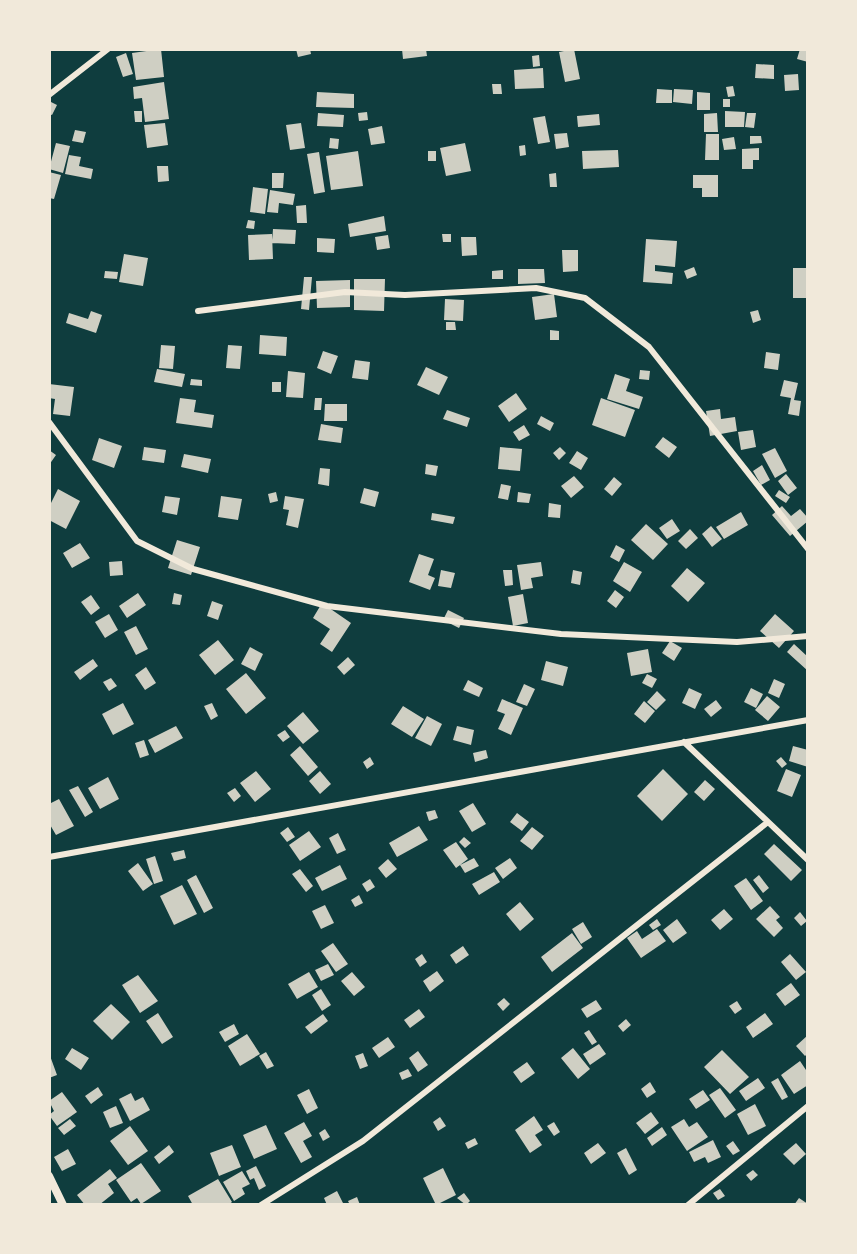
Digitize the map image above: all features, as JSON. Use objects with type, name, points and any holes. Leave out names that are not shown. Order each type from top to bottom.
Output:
[{"type":"street","points":[[49,95],[108,49]]},
{"type":"street","points":[[198,311],[345,292],[405,295],[536,288],[585,298],[649,347],[808,549]]},
{"type":"street","points":[[49,422],[137,541],[193,569],[327,606],[561,634],[737,642],[808,636]]},
{"type":"street","points":[[49,857],[808,720]]},
{"type":"street","points":[[684,742],[808,860]]},
{"type":"street","points":[[261,1205],[363,1141],[768,822]]},
{"type":"street","points":[[688,1205],[808,1106]]},
{"type":"street","points":[[49,1176],[63,1205]]},
{"type":"building","points":[[161,49],[164,77],[136,80],[132,53]]},
{"type":"building","points":[[296,49],[310,49],[311,54],[298,57]]},
{"type":"building","points":[[402,49],[426,49],[427,56],[403,59]]},
{"type":"building","points":[[574,49],[580,79],[565,82],[559,52]]},
{"type":"building","points":[[800,49],[808,49],[808,62],[797,59]]},
{"type":"building","points":[[126,53],[133,74],[123,77],[116,57]]},
{"type":"building","points":[[539,55],[540,66],[533,67],[532,56]]},
{"type":"building","points":[[756,64],[774,65],[774,79],[755,78]]},
{"type":"building","points":[[543,68],[544,88],[515,89],[514,70]]},
{"type":"building","points":[[798,74],[799,90],[785,91],[784,75]]},
{"type":"building","points":[[164,82],[169,119],[145,122],[142,98],[134,99],[133,87]]},
{"type":"building","points":[[492,84],[501,84],[502,94],[493,94]]},
{"type":"building","points":[[733,86],[735,96],[728,97],[726,87]]},
{"type":"building","points":[[657,89],[672,90],[672,103],[656,103]]},
{"type":"building","points":[[674,89],[693,90],[692,104],[673,102]]},
{"type":"building","points":[[317,92],[354,94],[354,108],[316,107]]},
{"type":"building","points":[[697,92],[710,93],[710,110],[697,110]]},
{"type":"building","points":[[723,99],[730,99],[730,107],[723,107]]},
{"type":"building","points":[[49,101],[57,105],[52,115],[49,114]]},
{"type":"building","points":[[134,111],[142,111],[142,122],[135,122]]},
{"type":"building","points":[[725,111],[745,112],[744,127],[725,127]]},
{"type":"building","points":[[367,112],[368,120],[359,121],[358,113]]},
{"type":"building","points":[[318,113],[344,115],[343,127],[317,126]]},
{"type":"building","points":[[717,113],[718,132],[704,132],[704,114]]},
{"type":"building","points":[[747,113],[756,113],[754,128],[745,127]]},
{"type":"building","points":[[599,114],[600,125],[578,127],[577,116]]},
{"type":"building","points":[[545,116],[550,142],[538,144],[533,118]]},
{"type":"building","points":[[165,123],[168,145],[147,148],[144,125]]},
{"type":"building","points":[[301,123],[305,148],[290,150],[286,125]]},
{"type":"building","points":[[382,126],[385,143],[371,145],[368,129]]},
{"type":"building","points":[[75,130],[86,132],[83,143],[72,141]]},
{"type":"building","points":[[567,133],[569,147],[556,149],[554,134]]},
{"type":"building","points":[[706,134],[719,134],[719,160],[705,160]]},
{"type":"building","points":[[750,136],[761,136],[762,143],[750,144]]},
{"type":"building","points":[[734,137],[736,149],[724,150],[722,139]]},
{"type":"building","points":[[330,138],[339,139],[338,149],[329,148]]},
{"type":"building","points":[[56,143],[70,146],[63,173],[49,169]]},
{"type":"building","points":[[465,143],[471,171],[446,176],[440,148]]},
{"type":"building","points":[[525,145],[526,155],[520,156],[519,146]]},
{"type":"building","points":[[759,148],[759,160],[753,160],[753,169],[742,169],[742,149]]},
{"type":"building","points":[[618,150],[619,167],[583,169],[582,151]]},
{"type":"building","points":[[358,151],[363,186],[331,190],[326,156]]},
{"type":"building","points":[[428,151],[436,151],[436,161],[428,161]]},
{"type":"building","points":[[319,152],[325,192],[314,194],[307,154]]},
{"type":"building","points":[[69,155],[81,157],[79,166],[93,169],[91,179],[65,174]]},
{"type":"building","points":[[157,166],[168,166],[169,181],[158,182]]},
{"type":"building","points":[[49,172],[61,175],[54,199],[49,198]]},
{"type":"building","points":[[272,173],[284,173],[283,188],[272,188]]},
{"type":"building","points":[[556,173],[557,187],[550,187],[549,174]]},
{"type":"building","points":[[693,175],[718,175],[718,197],[702,197],[702,188],[693,188]]},
{"type":"building","points":[[253,187],[268,189],[265,214],[250,212]]},
{"type":"building","points":[[270,190],[295,194],[293,205],[279,203],[278,213],[267,212]]},
{"type":"building","points":[[306,205],[307,223],[297,223],[296,206]]},
{"type":"building","points":[[384,216],[386,231],[350,237],[348,224]]},
{"type":"building","points":[[248,220],[255,221],[254,229],[246,228]]},
{"type":"building","points":[[273,229],[296,230],[295,244],[272,243]]},
{"type":"building","points":[[272,234],[273,259],[249,260],[248,235]]},
{"type":"building","points":[[442,234],[451,234],[451,242],[443,242]]},
{"type":"building","points":[[388,235],[390,248],[377,250],[375,237]]},
{"type":"building","points":[[461,237],[476,237],[477,255],[462,256]]},
{"type":"building","points":[[317,238],[335,239],[334,253],[317,252]]},
{"type":"building","points":[[646,239],[677,241],[675,267],[655,265],[655,271],[673,273],[672,284],[643,282]]},
{"type":"building","points":[[562,250],[578,250],[578,271],[563,272]]},
{"type":"building","points":[[124,254],[148,258],[143,286],[119,282]]},
{"type":"building","points":[[694,267],[697,275],[687,279],[684,271]]},
{"type":"building","points":[[793,268],[808,268],[808,298],[793,298]]},
{"type":"building","points":[[518,269],[544,269],[545,283],[518,284]]},
{"type":"building","points":[[503,270],[503,279],[492,279],[492,271]]},
{"type":"building","points":[[105,271],[118,272],[117,279],[104,278]]},
{"type":"building","points":[[304,277],[312,277],[309,310],[301,309]]},
{"type":"building","points":[[354,279],[385,279],[384,311],[354,310]]},
{"type":"building","points":[[350,280],[350,307],[317,308],[316,281]]},
{"type":"building","points":[[554,294],[557,317],[535,320],[532,297]]},
{"type":"building","points":[[445,299],[464,300],[463,321],[444,320]]},
{"type":"building","points":[[758,310],[761,320],[753,323],[750,312]]},
{"type":"building","points":[[91,311],[102,315],[96,333],[66,323],[69,313],[88,319]]},
{"type":"building","points":[[446,322],[455,322],[456,330],[446,330]]},
{"type":"building","points":[[550,330],[559,331],[559,340],[550,340]]},
{"type":"building","points":[[260,335],[287,337],[286,356],[259,354]]},
{"type":"building","points":[[161,345],[175,346],[173,369],[159,368]]},
{"type":"building","points":[[228,345],[242,346],[240,369],[226,368]]},
{"type":"building","points":[[323,351],[338,356],[331,374],[317,368]]},
{"type":"building","points":[[766,352],[780,354],[778,370],[764,368]]},
{"type":"building","points":[[355,360],[370,362],[368,380],[352,378]]},
{"type":"building","points":[[426,367],[448,377],[439,395],[417,385]]},
{"type":"building","points":[[157,369],[185,374],[182,387],[154,382]]},
{"type":"building","points":[[640,370],[650,371],[649,380],[639,379]]},
{"type":"building","points":[[288,371],[305,373],[303,398],[286,397]]},
{"type":"building","points":[[615,374],[630,379],[626,391],[643,397],[639,409],[607,399]]},
{"type":"building","points":[[191,379],[202,380],[202,386],[190,385]]},
{"type":"building","points":[[784,380],[798,383],[794,400],[801,401],[799,416],[788,414],[791,398],[780,396]]},
{"type":"building","points":[[272,382],[281,382],[281,392],[272,392]]},
{"type":"building","points":[[49,384],[74,387],[70,416],[53,414],[55,399],[49,398]]},
{"type":"building","points":[[516,393],[527,409],[509,422],[498,406]]},
{"type":"building","points":[[180,398],[196,400],[194,412],[214,415],[212,428],[176,423]]},
{"type":"building","points":[[315,398],[322,398],[321,410],[314,410]]},
{"type":"building","points":[[601,398],[635,410],[625,437],[592,425]]},
{"type":"building","points":[[325,404],[347,404],[347,421],[324,421]]},
{"type":"building","points":[[720,409],[721,419],[735,417],[737,431],[710,436],[706,411]]},
{"type":"building","points":[[447,410],[470,418],[467,427],[443,419]]},
{"type":"building","points":[[541,416],[554,423],[550,431],[537,424]]},
{"type":"building","points":[[321,424],[343,428],[341,443],[318,440]]},
{"type":"building","points":[[524,425],[530,435],[519,441],[513,432]]},
{"type":"building","points":[[753,430],[756,447],[741,450],[738,432]]},
{"type":"building","points":[[663,437],[677,447],[669,458],[655,447]]},
{"type":"building","points":[[99,438],[122,446],[114,468],[92,460]]},
{"type":"building","points":[[144,447],[166,450],[164,463],[142,460]]},
{"type":"building","points":[[500,447],[522,449],[520,471],[498,469]]},
{"type":"building","points":[[560,447],[566,453],[559,460],[553,453]]},
{"type":"building","points":[[775,448],[787,471],[775,478],[762,454]]},
{"type":"building","points":[[49,450],[56,455],[49,465]]},
{"type":"building","points":[[577,451],[588,458],[581,470],[569,463]]},
{"type":"building","points":[[184,454],[211,459],[208,473],[181,467]]},
{"type":"building","points":[[426,464],[438,466],[436,476],[425,474]]},
{"type":"building","points":[[762,465],[770,480],[761,485],[753,471]]},
{"type":"building","points":[[320,468],[330,469],[329,486],[318,484]]},
{"type":"building","points":[[786,474],[797,488],[788,495],[778,481]]},
{"type":"building","points":[[574,476],[584,487],[571,498],[561,486]]},
{"type":"building","points":[[614,477],[622,484],[612,496],[604,489]]},
{"type":"building","points":[[501,484],[511,486],[508,500],[498,498]]},
{"type":"building","points":[[364,488],[379,492],[375,507],[360,503]]},
{"type":"building","points":[[58,489],[80,501],[66,529],[49,520],[49,507]]},
{"type":"building","points":[[779,490],[790,497],[786,503],[775,496]]},
{"type":"building","points":[[276,492],[278,501],[270,503],[268,494]]},
{"type":"building","points":[[518,492],[531,494],[529,503],[517,502]]},
{"type":"building","points":[[165,496],[180,498],[177,515],[162,512]]},
{"type":"building","points":[[221,496],[242,499],[238,520],[218,517]]},
{"type":"building","points":[[285,496],[304,499],[298,528],[286,525],[289,510],[283,509]]},
{"type":"building","points":[[549,503],[561,505],[560,518],[548,517]]},
{"type":"building","points":[[782,506],[791,516],[800,509],[808,518],[808,521],[790,536],[772,515]]},
{"type":"building","points":[[741,512],[748,525],[724,539],[716,527]]},
{"type":"building","points":[[432,513],[455,517],[453,524],[431,520]]},
{"type":"building","points":[[672,519],[680,531],[667,539],[659,528]]},
{"type":"building","points":[[646,524],[668,544],[653,560],[631,540]]},
{"type":"building","points":[[711,526],[722,539],[712,547],[702,534]]},
{"type":"building","points":[[690,529],[698,538],[686,549],[678,541]]},
{"type":"building","points":[[177,540],[200,547],[191,575],[168,568]]},
{"type":"building","points":[[80,543],[90,558],[72,568],[63,553]]},
{"type":"building","points":[[616,545],[625,550],[619,562],[610,557]]},
{"type":"building","points":[[419,554],[434,559],[428,575],[435,578],[430,590],[409,582]]},
{"type":"building","points":[[122,561],[123,575],[110,576],[109,562]]},
{"type":"building","points":[[541,562],[543,576],[531,578],[533,588],[521,590],[517,565]]},
{"type":"building","points":[[624,562],[642,572],[630,592],[613,581]]},
{"type":"building","points":[[687,568],[705,583],[688,602],[671,586]]},
{"type":"building","points":[[441,570],[455,573],[451,588],[438,586]]},
{"type":"building","points":[[503,570],[512,570],[513,585],[505,586]]},
{"type":"building","points":[[573,570],[582,572],[580,585],[571,583]]},
{"type":"building","points":[[615,590],[624,597],[616,608],[607,601]]},
{"type":"building","points":[[138,593],[146,605],[127,618],[119,606]]},
{"type":"building","points":[[174,593],[182,595],[180,605],[172,604]]},
{"type":"building","points":[[523,594],[528,623],[513,626],[508,597]]},
{"type":"building","points":[[91,595],[100,608],[91,615],[81,602]]},
{"type":"building","points":[[212,601],[223,605],[218,620],[207,616]]},
{"type":"building","points":[[322,603],[351,623],[332,652],[320,644],[330,629],[313,618]]},
{"type":"building","points":[[448,610],[464,618],[459,628],[443,620]]},
{"type":"building","points":[[109,614],[118,630],[105,638],[95,622]]},
{"type":"building","points":[[775,614],[794,631],[779,648],[760,631]]},
{"type":"building","points":[[136,626],[148,649],[136,655],[124,632]]},
{"type":"building","points":[[218,640],[234,660],[215,675],[199,655]]},
{"type":"building","points":[[670,641],[682,648],[674,661],[662,653]]},
{"type":"building","points":[[794,644],[808,657],[808,671],[787,652]]},
{"type":"building","points":[[250,647],[263,654],[255,671],[241,664]]},
{"type":"building","points":[[648,649],[652,672],[631,676],[627,653]]},
{"type":"building","points":[[348,657],[355,665],[344,675],[337,667]]},
{"type":"building","points":[[93,659],[98,666],[80,680],[74,672]]},
{"type":"building","points":[[546,661],[568,667],[563,686],[541,680]]},
{"type":"building","points":[[146,667],[156,683],[145,690],[135,675]]},
{"type":"building","points":[[246,673],[266,698],[246,714],[226,689]]},
{"type":"building","points":[[647,674],[657,679],[652,688],[642,683]]},
{"type":"building","points":[[111,678],[117,686],[109,691],[103,682]]},
{"type":"building","points":[[774,679],[785,684],[779,698],[768,693]]},
{"type":"building","points":[[468,680],[483,688],[479,697],[463,690]]},
{"type":"building","points":[[524,684],[535,689],[527,706],[516,702]]},
{"type":"building","points":[[689,688],[702,694],[695,709],[682,703]]},
{"type":"building","points":[[751,688],[763,694],[756,708],[744,702]]},
{"type":"building","points":[[657,691],[666,700],[656,710],[647,702]]},
{"type":"building","points":[[767,696],[780,707],[768,721],[755,710]]},
{"type":"building","points":[[502,699],[523,708],[511,735],[498,729],[505,714],[497,711]]},
{"type":"building","points":[[716,700],[722,708],[711,717],[704,709]]},
{"type":"building","points":[[644,701],[655,711],[645,723],[634,714]]},
{"type":"building","points":[[123,703],[134,724],[113,735],[102,714]]},
{"type":"building","points":[[212,703],[218,716],[211,720],[204,706]]},
{"type":"building","points":[[403,706],[424,719],[412,737],[391,724]]},
{"type":"building","points":[[303,712],[319,731],[303,744],[287,726]]},
{"type":"building","points":[[427,716],[442,724],[431,746],[415,738]]},
{"type":"building","points":[[176,726],[183,738],[155,753],[148,740]]},
{"type":"building","points":[[457,726],[474,730],[471,745],[453,740]]},
{"type":"building","points":[[285,730],[290,737],[283,742],[277,735]]},
{"type":"building","points":[[144,740],[149,755],[140,758],[135,743]]},
{"type":"building","points":[[300,746],[318,767],[308,776],[290,755]]},
{"type":"building","points":[[793,746],[808,750],[808,767],[789,761]]},
{"type":"building","points":[[486,750],[488,758],[475,762],[473,753]]},
{"type":"building","points":[[370,757],[374,764],[367,769],[363,762]]},
{"type":"building","points":[[781,757],[787,764],[782,768],[776,761]]},
{"type":"building","points":[[663,769],[688,794],[662,821],[637,796]]},
{"type":"building","points":[[786,769],[801,775],[792,797],[777,791]]},
{"type":"building","points":[[256,771],[271,789],[255,802],[240,783]]},
{"type":"building","points":[[320,771],[331,784],[320,794],[309,781]]},
{"type":"building","points":[[108,777],[119,799],[100,809],[88,788]]},
{"type":"building","points":[[705,780],[715,789],[704,801],[694,792]]},
{"type":"building","points":[[78,786],[93,812],[85,817],[69,790]]},
{"type":"building","points":[[235,788],[241,796],[234,802],[227,793]]},
{"type":"building","points":[[59,799],[74,826],[56,835],[49,823],[49,804]]},
{"type":"building","points":[[473,803],[486,824],[472,832],[459,811]]},
{"type":"building","points":[[435,810],[438,818],[429,821],[426,812]]},
{"type":"building","points":[[517,813],[529,822],[522,831],[510,822]]},
{"type":"building","points":[[419,826],[428,840],[397,857],[389,843]]},
{"type":"building","points":[[288,827],[295,837],[287,842],[280,833]]},
{"type":"building","points":[[532,827],[544,836],[532,850],[520,841]]},
{"type":"building","points":[[309,831],[321,847],[300,861],[289,845]]},
{"type":"building","points":[[338,833],[346,850],[337,854],[329,838]]},
{"type":"building","points":[[464,837],[471,843],[465,848],[459,842]]},
{"type":"building","points":[[456,842],[468,859],[456,868],[443,850]]},
{"type":"building","points":[[774,844],[802,870],[791,881],[764,854]]},
{"type":"building","points":[[184,850],[186,858],[174,861],[171,853]]},
{"type":"building","points":[[155,856],[163,881],[154,884],[146,859]]},
{"type":"building","points":[[474,858],[479,866],[465,873],[460,865]]},
{"type":"building","points":[[510,858],[517,868],[503,879],[495,868]]},
{"type":"building","points":[[388,859],[397,869],[386,878],[378,868]]},
{"type":"building","points":[[138,863],[153,884],[143,891],[128,871]]},
{"type":"building","points":[[340,865],[347,879],[322,891],[315,878]]},
{"type":"building","points":[[300,869],[313,886],[306,892],[292,874]]},
{"type":"building","points":[[494,872],[500,882],[479,895],[472,884]]},
{"type":"building","points":[[196,875],[213,908],[204,913],[187,880]]},
{"type":"building","points":[[759,875],[769,888],[763,893],[753,880]]},
{"type":"building","points":[[746,878],[763,901],[751,910],[734,886]]},
{"type":"building","points":[[370,879],[375,887],[367,892],[362,884]]},
{"type":"building","points":[[182,885],[197,914],[174,925],[160,896]]},
{"type":"building","points":[[359,895],[363,903],[355,907],[351,900]]},
{"type":"building","points":[[520,902],[534,919],[520,931],[506,914]]},
{"type":"building","points":[[325,905],[334,923],[321,929],[312,911]]},
{"type":"building","points":[[770,906],[780,917],[776,920],[783,928],[774,937],[756,919]]},
{"type":"building","points":[[724,909],[733,919],[720,930],[711,920]]},
{"type":"building","points":[[800,912],[807,921],[801,926],[794,918]]},
{"type":"building","points":[[657,919],[661,925],[653,930],[649,925]]},
{"type":"building","points":[[677,919],[687,933],[673,943],[663,930]]},
{"type":"building","points":[[583,922],[592,937],[581,944],[572,929]]},
{"type":"building","points":[[657,929],[666,941],[641,958],[627,938],[637,931],[642,939]]},
{"type":"building","points":[[572,933],[583,948],[552,972],[541,957]]},
{"type":"building","points":[[333,943],[348,964],[336,972],[321,951]]},
{"type":"building","points":[[463,946],[469,955],[456,964],[450,955]]},
{"type":"building","points":[[422,954],[427,962],[420,967],[415,959]]},
{"type":"building","points":[[790,954],[806,972],[796,980],[781,962]]},
{"type":"building","points":[[328,964],[334,975],[321,981],[315,970]]},
{"type":"building","points":[[437,971],[444,981],[430,992],[423,981]]},
{"type":"building","points":[[309,972],[318,987],[297,999],[288,984]]},
{"type":"building","points":[[352,972],[365,987],[354,996],[341,981]]},
{"type":"building","points":[[138,975],[158,1001],[140,1013],[122,985]]},
{"type":"building","points":[[791,983],[800,995],[785,1006],[776,994]]},
{"type":"building","points":[[321,989],[331,1005],[322,1011],[312,995]]},
{"type":"building","points":[[504,998],[510,1004],[503,1011],[497,1004]]},
{"type":"building","points":[[596,1000],[602,1009],[587,1018],[581,1009]]},
{"type":"building","points":[[737,1001],[742,1009],[735,1014],[729,1006]]},
{"type":"building","points":[[111,1004],[130,1022],[112,1040],[93,1021]]},
{"type":"building","points":[[419,1009],[425,1017],[410,1028],[404,1020]]},
{"type":"building","points":[[158,1013],[173,1037],[162,1044],[146,1021]]},
{"type":"building","points":[[765,1013],[773,1024],[753,1038],[746,1027]]},
{"type":"building","points":[[323,1014],[328,1021],[311,1034],[305,1027]]},
{"type":"building","points":[[626,1019],[631,1025],[623,1032],[618,1026]]},
{"type":"building","points":[[234,1024],[239,1034],[225,1042],[219,1032]]},
{"type":"building","points":[[589,1030],[597,1042],[592,1045],[584,1033]]},
{"type":"building","points":[[247,1034],[260,1054],[240,1066],[228,1046]]},
{"type":"building","points":[[808,1035],[808,1053],[805,1056],[796,1046]]},
{"type":"building","points":[[388,1037],[395,1047],[379,1058],[372,1048]]},
{"type":"building","points":[[599,1044],[606,1054],[590,1065],[583,1054]]},
{"type":"building","points":[[72,1048],[89,1058],[81,1070],[65,1059]]},
{"type":"building","points":[[573,1048],[590,1069],[578,1079],[561,1058]]},
{"type":"building","points":[[722,1050],[749,1077],[730,1094],[704,1067]]},
{"type":"building","points":[[418,1051],[428,1065],[418,1072],[409,1058]]},
{"type":"building","points":[[266,1052],[274,1066],[267,1069],[259,1056]]},
{"type":"building","points":[[49,1053],[57,1075],[49,1078]]},
{"type":"building","points":[[363,1053],[368,1066],[360,1069],[355,1056]]},
{"type":"building","points":[[800,1061],[808,1073],[808,1085],[794,1094],[781,1075]]},
{"type":"building","points":[[527,1062],[535,1073],[521,1083],[513,1072]]},
{"type":"building","points":[[408,1069],[412,1076],[402,1080],[399,1073]]},
{"type":"building","points":[[758,1078],[765,1088],[746,1101],[739,1091]]},
{"type":"building","points":[[778,1078],[788,1097],[782,1100],[771,1082]]},
{"type":"building","points":[[650,1082],[656,1092],[647,1098],[641,1089]]},
{"type":"building","points":[[98,1087],[103,1095],[91,1104],[85,1096]]},
{"type":"building","points":[[720,1088],[736,1110],[725,1118],[709,1095]]},
{"type":"building","points":[[309,1089],[318,1108],[307,1114],[297,1095]]},
{"type":"building","points":[[703,1090],[710,1100],[696,1109],[689,1099]]},
{"type":"building","points":[[62,1092],[77,1112],[57,1126],[49,1115],[54,1111],[49,1101]]},
{"type":"building","points":[[131,1093],[135,1101],[143,1097],[150,1110],[130,1121],[119,1099]]},
{"type":"building","points":[[755,1104],[766,1126],[748,1135],[737,1114]]},
{"type":"building","points":[[116,1106],[123,1123],[110,1128],[103,1112]]},
{"type":"building","points":[[651,1112],[659,1123],[645,1134],[636,1123]]},
{"type":"building","points":[[534,1116],[543,1130],[535,1135],[542,1145],[530,1153],[515,1130]]},
{"type":"building","points":[[440,1117],[446,1126],[438,1131],[433,1122]]},
{"type":"building","points":[[70,1119],[76,1126],[64,1135],[58,1128]]},
{"type":"building","points":[[684,1119],[689,1127],[697,1122],[708,1137],[687,1151],[671,1127]]},
{"type":"building","points":[[304,1122],[312,1136],[303,1141],[312,1157],[301,1163],[284,1133]]},
{"type":"building","points":[[554,1122],[560,1132],[554,1136],[547,1126]]},
{"type":"building","points":[[266,1125],[277,1149],[254,1159],[243,1135]]},
{"type":"building","points":[[130,1126],[148,1151],[128,1165],[110,1141]]},
{"type":"building","points":[[662,1127],[667,1135],[652,1146],[647,1138]]},
{"type":"building","points":[[325,1129],[330,1137],[323,1141],[319,1133]]},
{"type":"building","points":[[475,1138],[478,1144],[468,1149],[465,1143]]},
{"type":"building","points":[[713,1140],[721,1157],[708,1163],[705,1157],[694,1162],[689,1152]]},
{"type":"building","points":[[733,1141],[740,1151],[733,1155],[726,1146]]},
{"type":"building","points":[[598,1143],[606,1153],[591,1164],[584,1153]]},
{"type":"building","points":[[796,1143],[806,1154],[794,1165],[783,1154]]},
{"type":"building","points":[[169,1145],[174,1152],[159,1164],[154,1157]]},
{"type":"building","points":[[232,1145],[241,1167],[219,1176],[210,1153]]},
{"type":"building","points":[[626,1148],[637,1170],[629,1175],[617,1153]]},
{"type":"building","points":[[68,1149],[76,1164],[62,1171],[54,1157]]},
{"type":"building","points":[[141,1163],[161,1191],[141,1204],[137,1198],[131,1202],[116,1180]]},
{"type":"building","points":[[256,1166],[266,1186],[259,1190],[254,1178],[250,1180],[246,1171]]},
{"type":"building","points":[[443,1168],[456,1195],[436,1205],[423,1178]]},
{"type":"building","points":[[110,1169],[117,1178],[108,1184],[114,1193],[99,1205],[85,1205],[77,1195]]},
{"type":"building","points":[[753,1170],[758,1175],[751,1181],[746,1175]]},
{"type":"building","points":[[242,1171],[250,1184],[242,1188],[245,1194],[234,1201],[223,1182]]},
{"type":"building","points":[[218,1179],[232,1202],[228,1205],[193,1205],[188,1196]]},
{"type":"building","points":[[720,1189],[725,1196],[718,1200],[713,1193]]},
{"type":"building","points":[[337,1191],[344,1205],[327,1205],[324,1198]]},
{"type":"building","points":[[464,1193],[470,1201],[466,1205],[457,1198]]},
{"type":"building","points":[[357,1197],[360,1205],[350,1205],[348,1201]]},
{"type":"building","points":[[799,1198],[808,1204],[808,1205],[794,1205]]}]
